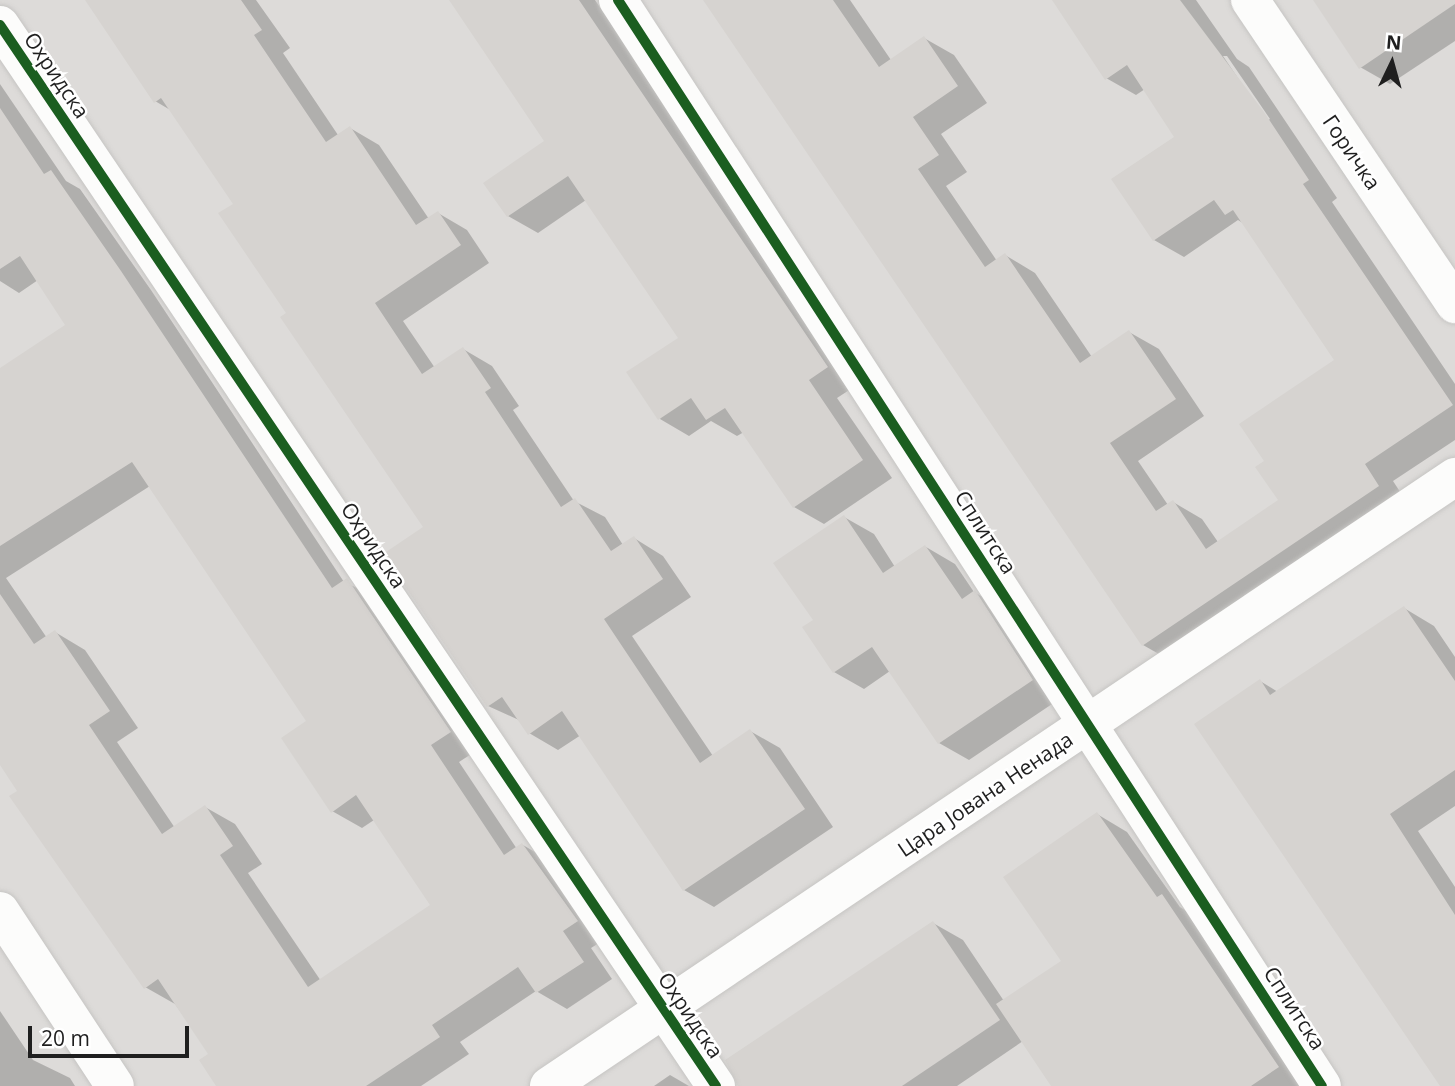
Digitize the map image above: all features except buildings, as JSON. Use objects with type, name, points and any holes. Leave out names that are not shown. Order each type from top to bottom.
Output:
[{"type":"street","name":"Сплитска","points":[[618,0],[1322,1086]]},
{"type":"street","name":"Горичка","points":[[1250,0],[1455,304]]},
{"type":"street","name":"Охридска","points":[[0,25],[716,1086]]},
{"type":"street","name":"Цара Јована Ненада","points":[[549,1086],[1455,477]]},
{"type":"street","points":[[0,911],[115,1086]]},
{"type":"shaded area","points":[[0,0],[1455,0],[1455,1086],[0,1086]]},
{"type":"cycle path","points":[[618,0],[1322,1086]]},
{"type":"cycle path","points":[[0,25],[716,1086]]}]
